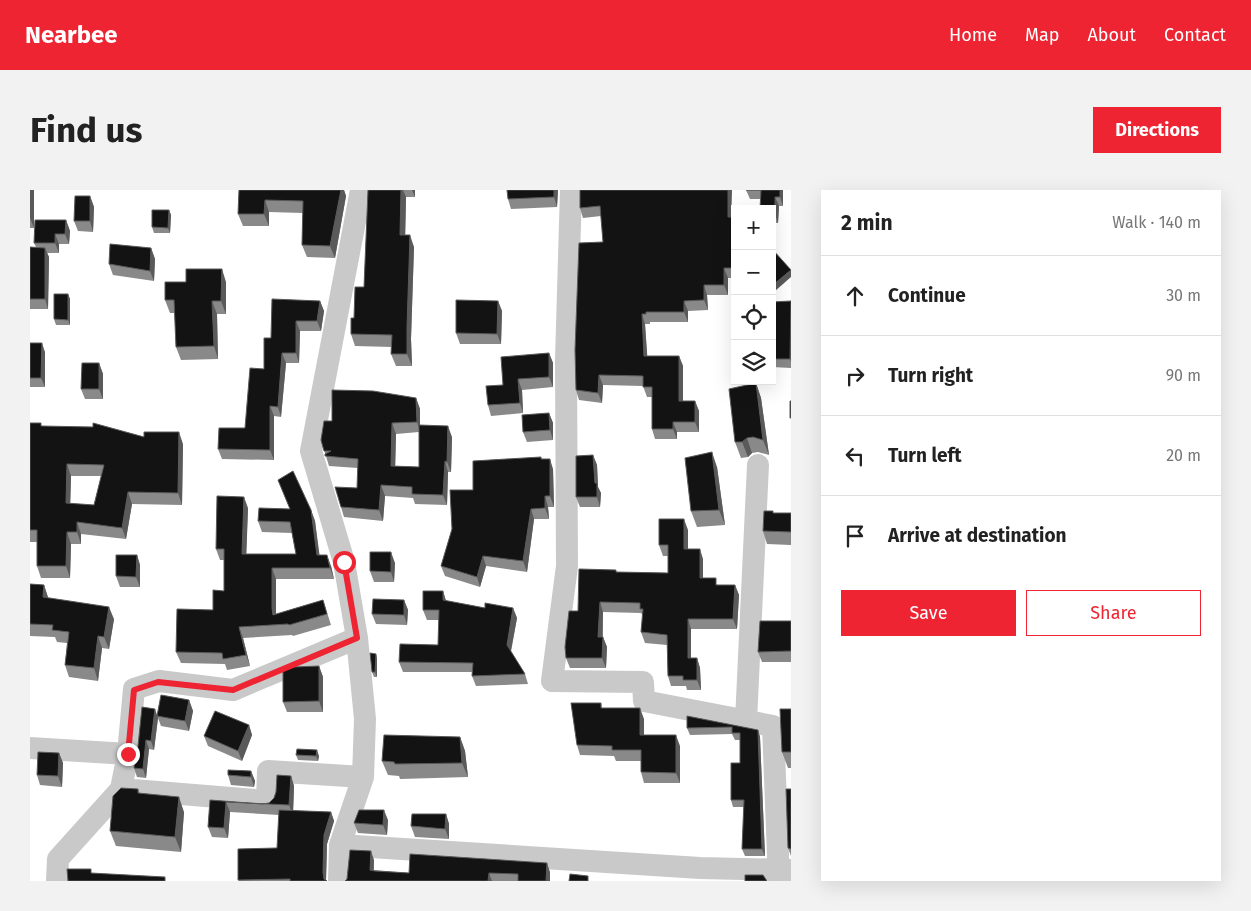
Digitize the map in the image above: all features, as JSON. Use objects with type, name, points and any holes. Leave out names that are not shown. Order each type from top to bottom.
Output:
[{"type":"street","points":[[339,881],[340,845],[363,777],[365,719],[357,638],[344,562],[311,451],[361,190]]},
{"type":"street","points":[[340,845],[574,871],[700,868],[783,874],[783,767],[773,726],[644,701],[643,682],[552,681],[567,566],[566,360],[571,190]]},
{"type":"street","points":[[746,721],[758,465]]},
{"type":"street","points":[[58,881],[58,859],[121,789],[128,754],[134,690],[158,682],[233,690],[357,638]]},
{"type":"street","points":[[30,748],[128,754]]},
{"type":"street","points":[[121,789],[267,801],[268,771],[363,777]]},
{"type":"building","points":[[239,190],[341,190],[330,246],[302,245],[303,201],[265,200],[264,214],[238,214]]},
{"type":"building","points":[[368,190],[401,190],[400,235],[410,235],[407,354],[391,354],[392,335],[351,334],[351,318],[354,318],[355,287],[364,287]]},
{"type":"building","points":[[507,190],[554,190],[554,197],[508,199]]},
{"type":"building","points":[[580,190],[728,190],[728,217],[731,217],[731,268],[724,268],[724,285],[704,285],[704,300],[684,301],[684,312],[646,312],[646,314],[642,314],[644,356],[679,356],[679,401],[695,401],[695,422],[673,422],[673,429],[652,429],[652,387],[643,387],[643,376],[599,375],[598,393],[576,390],[575,350],[579,243],[603,242],[600,206],[580,208]]},
{"type":"building","points":[[761,190],[780,190],[780,197],[775,197],[775,205],[760,205]]},
{"type":"building","points":[[75,196],[90,196],[90,221],[74,221]]},
{"type":"building","points":[[152,210],[169,210],[168,228],[152,227]]},
{"type":"building","points":[[35,220],[66,220],[65,234],[55,234],[55,243],[34,243]]},
{"type":"building","points":[[110,244],[151,248],[150,271],[109,264]]},
{"type":"building","points":[[30,247],[45,248],[45,299],[30,299]]},
{"type":"building","points":[[776,253],[791,270],[776,282]]},
{"type":"building","points":[[186,269],[222,269],[221,301],[212,301],[214,346],[176,347],[174,300],[165,300],[165,282],[186,282]]},
{"type":"building","points":[[54,294],[68,294],[68,320],[54,319]]},
{"type":"building","points":[[272,299],[320,301],[317,321],[296,321],[296,353],[282,353],[278,407],[270,406],[270,450],[218,449],[219,428],[245,428],[250,368],[264,369],[264,338],[271,338]]},
{"type":"building","points":[[456,300],[498,301],[497,334],[456,333]]},
{"type":"building","points":[[791,301],[790,359],[776,359],[776,302]]},
{"type":"building","points":[[30,343],[42,343],[41,378],[30,378]]},
{"type":"building","points":[[549,353],[549,377],[518,379],[520,403],[488,405],[486,386],[503,385],[501,357]]},
{"type":"building","points":[[82,363],[99,363],[99,389],[81,389]]},
{"type":"building","points":[[756,385],[763,440],[753,437],[747,438],[742,442],[735,442],[729,389]]},
{"type":"building","points":[[332,390],[373,391],[416,398],[417,422],[392,423],[391,466],[419,467],[419,425],[448,426],[447,462],[445,461],[443,495],[412,494],[412,487],[381,485],[379,510],[341,507],[335,487],[357,488],[358,459],[325,456],[325,454],[331,451],[324,451],[321,440],[324,421],[332,421]]},
{"type":"building","points":[[791,401],[791,418],[790,418]]},
{"type":"building","points":[[549,413],[550,430],[523,432],[522,415]]},
{"type":"building","points":[[30,423],[41,423],[41,426],[93,427],[93,423],[144,437],[144,432],[179,432],[178,493],[128,492],[122,528],[77,522],[77,532],[67,532],[66,566],[37,566],[37,530],[30,530]],"holes":[[[67,464],[104,465],[94,505],[66,503]]]},
{"type":"building","points":[[712,452],[719,510],[691,511],[685,458]]},
{"type":"building","points":[[593,455],[597,497],[576,497],[576,456]]},
{"type":"building","points":[[541,457],[541,459],[550,459],[550,496],[545,496],[545,508],[531,509],[523,561],[483,556],[477,577],[441,566],[452,529],[450,490],[473,490],[473,461]]},
{"type":"building","points":[[293,471],[311,510],[317,555],[327,555],[330,568],[272,568],[273,615],[323,600],[327,614],[289,625],[239,627],[246,655],[223,659],[222,653],[176,652],[177,609],[213,610],[213,590],[224,591],[224,549],[216,549],[217,496],[244,497],[242,554],[296,554],[290,522],[258,521],[259,508],[290,509],[278,480]]},
{"type":"building","points":[[764,511],[791,513],[791,532],[763,531]]},
{"type":"building","points":[[659,519],[684,519],[684,549],[700,549],[700,578],[716,578],[716,585],[735,585],[733,619],[688,619],[688,658],[697,658],[697,680],[683,680],[683,676],[668,676],[667,635],[641,632],[643,609],[640,609],[640,603],[600,602],[598,637],[603,637],[602,658],[566,658],[565,647],[569,611],[578,611],[579,569],[668,573],[668,545],[659,545]]},
{"type":"building","points":[[370,552],[391,552],[391,572],[370,571]]},
{"type":"building","points":[[116,555],[137,555],[136,577],[116,576]]},
{"type":"building","points":[[30,584],[44,585],[43,597],[109,607],[104,637],[98,636],[94,668],[65,665],[69,632],[52,630],[53,625],[30,624]]},
{"type":"building","points":[[423,591],[443,591],[443,600],[485,608],[485,603],[513,608],[507,645],[525,674],[472,676],[473,663],[399,662],[400,644],[438,645],[439,610],[423,610]]},
{"type":"building","points":[[373,599],[404,600],[404,615],[372,614]]},
{"type":"building","points":[[760,621],[791,621],[791,651],[758,652]]},
{"type":"building","points":[[370,653],[376,654],[375,672],[372,672]]},
{"type":"building","points":[[319,666],[319,701],[283,702],[283,671],[294,667]]},
{"type":"building","points":[[161,695],[189,700],[185,721],[157,716]]},
{"type":"building","points":[[571,703],[601,703],[601,708],[640,708],[640,735],[676,735],[676,773],[641,772],[641,750],[612,750],[612,746],[577,745]]},
{"type":"building","points":[[142,707],[155,709],[151,741],[146,740],[143,769],[134,768]]},
{"type":"building","points":[[780,709],[791,709],[791,752],[782,752]]},
{"type":"building","points":[[215,711],[249,725],[238,751],[204,736]]},
{"type":"building","points":[[687,716],[758,730],[762,849],[742,849],[744,800],[731,800],[731,763],[740,763],[740,733],[732,733],[732,727],[687,728]]},
{"type":"building","points":[[384,735],[460,737],[462,763],[395,764],[394,762],[382,761]]},
{"type":"building","points":[[297,749],[317,750],[316,756],[296,755]]},
{"type":"building","points":[[38,752],[59,753],[58,776],[37,775]]},
{"type":"building","points":[[228,770],[251,771],[251,777],[228,775]]},
{"type":"building","points":[[277,775],[291,776],[289,805],[263,804],[269,803],[274,798]]},
{"type":"building","points":[[121,788],[138,789],[138,793],[179,797],[175,837],[110,831],[113,796]]},
{"type":"building","points":[[786,789],[791,789],[791,849],[788,848]]},
{"type":"building","points":[[210,800],[252,803],[226,802],[224,828],[208,827]]},
{"type":"building","points":[[279,810],[331,812],[324,835],[323,872],[324,879],[327,881],[290,881],[290,879],[238,880],[238,849],[277,848]]},
{"type":"building","points":[[359,810],[384,810],[383,825],[354,823]]},
{"type":"building","points":[[412,814],[446,814],[445,829],[411,826]]},
{"type":"building","points":[[350,850],[371,851],[370,870],[375,871],[409,873],[410,854],[547,863],[546,881],[518,881],[518,874],[489,873],[488,881],[345,881],[347,879]]},
{"type":"building","points":[[67,869],[91,869],[91,873],[165,877],[165,881],[68,881]]},
{"type":"building","points":[[570,874],[588,876],[588,881],[569,881]]},
{"type":"building","points":[[745,875],[763,875],[767,881],[745,881]]},
{"type":"route","points":[[128,754],[134,690],[158,682],[233,690],[357,638],[344,562]]}]
